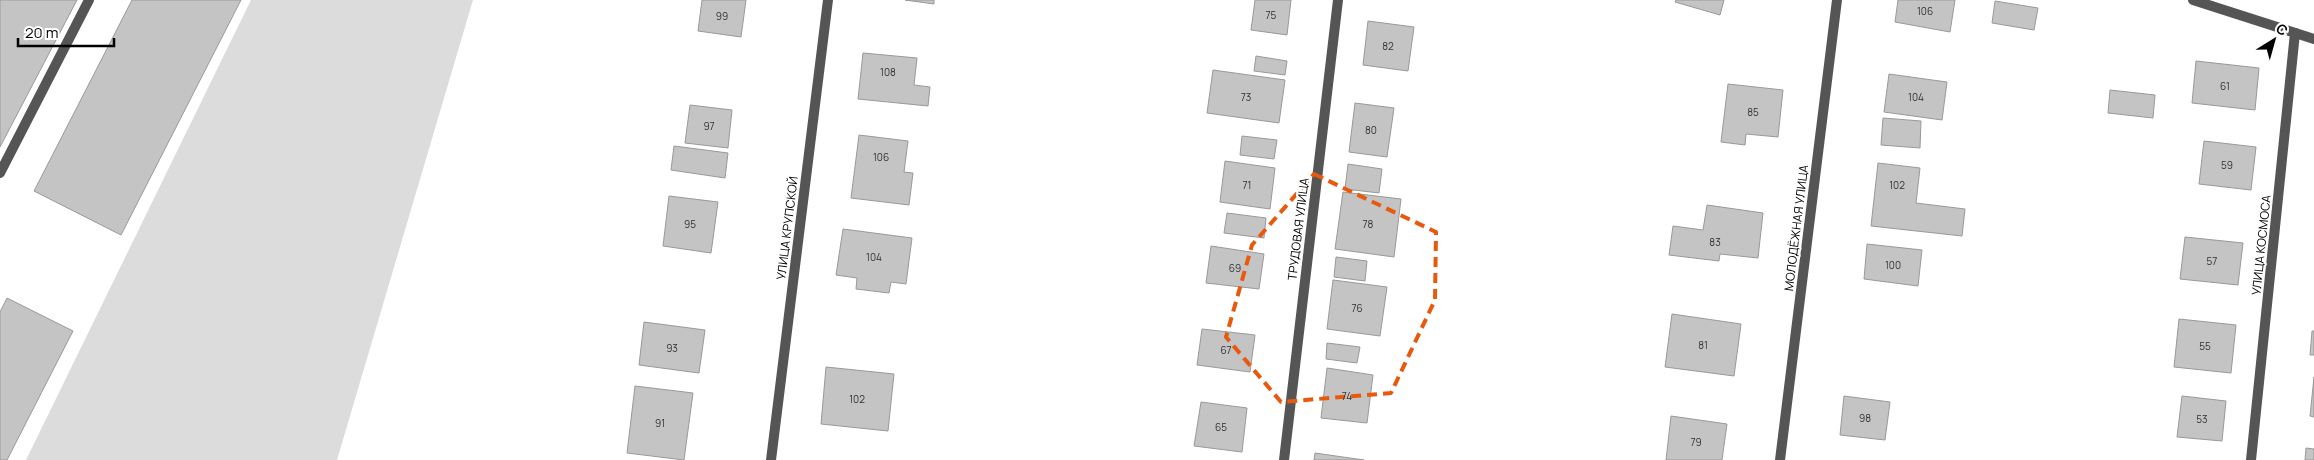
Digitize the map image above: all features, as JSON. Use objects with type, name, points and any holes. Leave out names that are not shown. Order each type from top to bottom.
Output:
[{"type":"street","points":[[0,173],[90,0]]},
{"type":"street","name":"УЛИЦА КРУПСКОЙ","points":[[771,460],[828,0]]},
{"type":"street","name":"ТРУДОВАЯ УЛИЦА","points":[[1284,460],[1338,0]]},
{"type":"street","name":"МОЛОДЁЖНАЯ УЛИЦА","points":[[1780,460],[1837,0]]},
{"type":"street","points":[[2193,0],[2314,39]]},
{"type":"street","name":"УЛИЦА КОСМОСА","points":[[2251,460],[2295,33]]},
{"type":"highlighted area","points":[[1314,174],[1436,232],[1435,300],[1391,393],[1281,402],[1226,337],[1252,245]]},
{"type":"shaded area","points":[[251,0],[473,0],[337,460],[26,460]]},
{"type":"building","points":[[0,0],[77,0],[0,147]]},
{"type":"building","points":[[132,0],[241,0],[121,235],[34,191]]},
{"type":"building","points":[[702,0],[746,0],[741,37],[698,31]]},
{"type":"building","points":[[905,0],[934,0],[934,4]]},
{"type":"building","points":[[1255,0],[1291,0],[1287,35],[1251,30]]},
{"type":"building","points":[[1676,0],[1724,0],[1720,15],[1675,2]]},
{"type":"building","points":[[1898,0],[1955,0],[1950,32],[1895,22]]},
{"type":"building","points":[[1995,1],[2038,8],[2034,30],[1992,23]]},
{"type":"building","points":[[1368,21],[1414,27],[1408,71],[1363,65]]},
{"type":"building","points":[[863,53],[917,58],[914,85],[930,87],[928,106],[858,99]]},
{"type":"building","points":[[1256,56],[1287,61],[1285,75],[1254,71]]},
{"type":"building","points":[[2196,61],[2259,68],[2255,110],[2192,103]]},
{"type":"building","points":[[1213,70],[1285,80],[1279,123],[1207,113]]},
{"type":"building","points":[[1889,74],[1947,82],[1942,120],[1884,112]]},
{"type":"building","points":[[1728,84],[1783,90],[1778,137],[1746,134],[1745,145],[1721,142]]},
{"type":"building","points":[[2110,90],[2155,95],[2153,118],[2108,113]]},
{"type":"building","points":[[1355,103],[1394,108],[1387,157],[1349,152]]},
{"type":"building","points":[[690,105],[732,110],[728,148],[685,143]]},
{"type":"building","points":[[1883,118],[1921,121],[1920,148],[1881,145]]},
{"type":"building","points":[[859,135],[908,141],[904,172],[913,173],[909,205],[851,198]]},
{"type":"building","points":[[1242,136],[1277,140],[1274,159],[1240,155]]},
{"type":"building","points":[[2204,141],[2256,147],[2251,190],[2199,184]]},
{"type":"building","points":[[674,146],[728,153],[725,178],[671,170]]},
{"type":"building","points":[[1225,161],[1275,168],[1270,209],[1220,202]]},
{"type":"building","points":[[1878,163],[1920,168],[1916,203],[1965,209],[1962,236],[1871,226]]},
{"type":"building","points":[[1348,164],[1382,169],[1379,193],[1345,189]]},
{"type":"building","points":[[1343,192],[1401,199],[1394,257],[1335,249]]},
{"type":"building","points":[[669,196],[718,202],[711,253],[663,246]]},
{"type":"building","points":[[1707,205],[1763,213],[1758,258],[1720,254],[1719,261],[1669,255],[1673,226],[1703,230]]},
{"type":"building","points":[[1227,213],[1266,218],[1264,238],[1224,233]]},
{"type":"building","points":[[843,229],[912,238],[906,284],[891,282],[889,293],[856,289],[857,278],[836,275]]},
{"type":"building","points":[[2185,237],[2243,243],[2238,285],[2180,279]]},
{"type":"building","points":[[1867,244],[1922,250],[1918,286],[1864,279]]},
{"type":"building","points":[[1211,246],[1264,254],[1259,289],[1206,283]]},
{"type":"building","points":[[1336,257],[1367,261],[1365,281],[1334,277]]},
{"type":"building","points":[[1333,280],[1387,287],[1380,336],[1327,329]]},
{"type":"building","points":[[7,298],[73,331],[7,460],[0,460],[0,312]]},
{"type":"building","points":[[1672,314],[1741,324],[1734,376],[1665,367]]},
{"type":"building","points":[[2179,319],[2236,325],[2231,373],[2174,367]]},
{"type":"building","points":[[644,322],[705,330],[699,373],[639,365]]},
{"type":"building","points":[[1202,329],[1255,335],[1250,372],[1197,365]]},
{"type":"building","points":[[2312,331],[2314,331],[2314,355],[2310,355]]},
{"type":"building","points":[[1327,343],[1360,347],[1357,363],[1326,359]]},
{"type":"building","points":[[826,367],[894,374],[888,431],[821,424]]},
{"type":"building","points":[[1327,368],[1373,375],[1367,423],[1321,418]]},
{"type":"building","points":[[2314,377],[2314,417],[2310,416]]},
{"type":"building","points":[[635,386],[693,393],[684,460],[627,453]]},
{"type":"building","points":[[1844,396],[1890,402],[1885,440],[1840,435]]},
{"type":"building","points":[[2182,396],[2226,401],[2222,441],[2177,437]]},
{"type":"building","points":[[1201,402],[1247,408],[1242,452],[1194,446]]},
{"type":"building","points":[[1671,416],[1727,424],[1722,460],[1666,460]]},
{"type":"building","points":[[2306,448],[2314,449],[2314,460],[2305,460]]},
{"type":"building","points":[[1315,453],[1364,460],[1314,460]]}]
